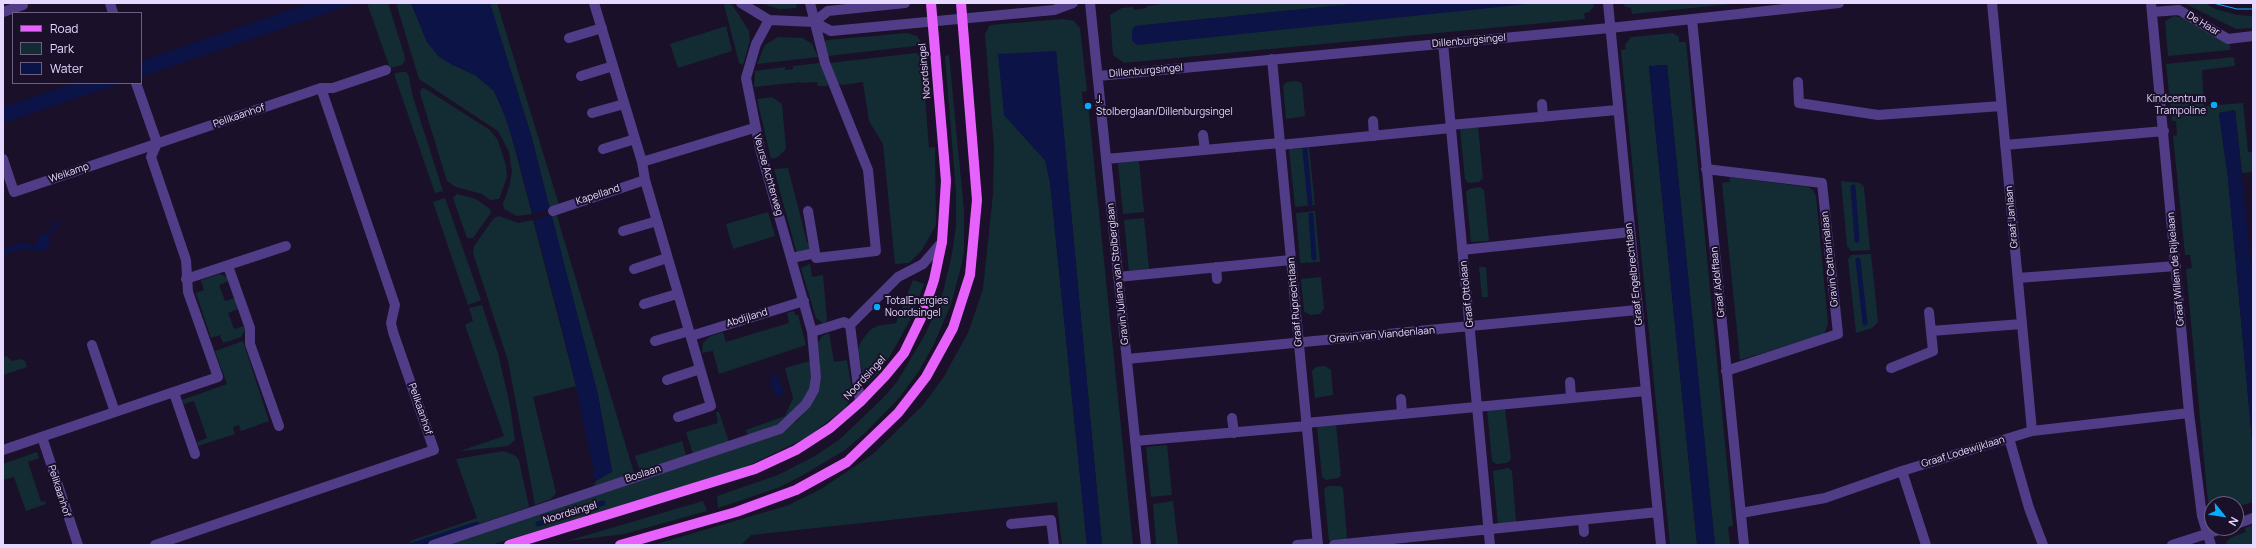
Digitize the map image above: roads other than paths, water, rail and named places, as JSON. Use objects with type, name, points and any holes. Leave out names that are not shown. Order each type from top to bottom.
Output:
[{"type":"main road","name":"Noordsingel","points":[[509,545],[755,469],[796,450],[830,428],[860,402],[885,376],[904,353],[922,316],[934,280],[942,242],[946,181],[931,3]]},
{"type":"main road","points":[[620,545],[736,512],[802,487],[847,462],[898,413],[926,377],[953,328],[970,275],[977,200],[961,3]]},
{"type":"street","points":[[594,3],[642,162],[644,180],[711,406],[678,417]]},
{"type":"street","points":[[742,3],[769,20],[814,22],[831,31],[1054,10],[1073,3]]},
{"type":"street","points":[[808,211],[816,258],[876,251],[868,170],[826,63],[810,3]]},
{"type":"street","points":[[814,22],[828,11],[905,3]]},
{"type":"street","name":"Gravin Juliana van Stolberglaan","points":[[1090,3],[1146,545]]},
{"type":"street","name":"Graaf Engelbrechtlaan","points":[[1608,3],[1617,110],[1661,545]]},
{"type":"street","name":"Dillenburgsingel","points":[[1098,76],[1610,28],[1839,3]]},
{"type":"street","name":"Graaf Janlaan","points":[[1992,3],[2032,431]]},
{"type":"street","points":[[3,12],[24,4]]},
{"type":"street","name":"De Haar","points":[[2152,7],[2179,10],[2228,39],[2253,36]]},
{"type":"street","name":"Graaf Willem de Rijkelaan","points":[[2152,7],[2189,413],[2204,522]]},
{"type":"street","name":"Graaf Adolflaan","points":[[1692,19],[1744,545]]},
{"type":"street","name":"Veurse Achterweg","points":[[769,20],[756,44],[746,78],[754,128],[804,301],[812,332],[816,364]]},
{"type":"street","points":[[569,38],[602,28]]},
{"type":"street","name":"Graaf Ottolaan","points":[[1442,43],[1490,545]]},
{"type":"street","name":"Graaf Ruprechtlaan","points":[[1272,59],[1318,544]]},
{"type":"street","points":[[581,76],[613,66]]},
{"type":"street","name":"Pelikaanhof","points":[[157,143],[322,88],[333,88],[386,70]]},
{"type":"street","points":[[1798,82],[1799,103],[1878,115],[2002,106]]},
{"type":"street","points":[[3,450],[218,377],[188,292],[186,260],[152,157],[157,143],[136,84]]},
{"type":"street","name":"Pelikaanhof","points":[[155,545],[434,450],[393,332],[391,323],[395,305],[322,88]]},
{"type":"street","points":[[592,113],[624,104]]},
{"type":"street","points":[[1542,104],[1543,117]]},
{"type":"street","points":[[1106,159],[1374,136],[1617,110]]},
{"type":"street","points":[[1373,121],[1374,136]]},
{"type":"street","points":[[642,162],[754,128]]},
{"type":"street","points":[[2005,145],[2164,131]]},
{"type":"street","points":[[1203,135],[1205,150]]},
{"type":"street","points":[[603,149],[635,139]]},
{"type":"street","name":"Weikamp","points":[[3,159],[14,192],[157,143]]},
{"type":"street","name":"Gravin Catharinalaan","points":[[1706,169],[1822,183],[1838,334],[1726,371]]},
{"type":"street","name":"Kapelland","points":[[553,211],[644,180]]},
{"type":"street","points":[[622,231],[657,221]]},
{"type":"street","points":[[1462,250],[1630,232]]},
{"type":"street","points":[[850,325],[898,277],[922,264],[942,242]]},
{"type":"street","points":[[186,279],[286,246]]},
{"type":"street","points":[[792,258],[815,253]]},
{"type":"street","points":[[634,268],[667,258]]},
{"type":"street","points":[[1118,277],[1291,260]]},
{"type":"street","points":[[228,266],[250,328],[250,344],[279,426]]},
{"type":"street","points":[[2018,278],[2176,266]]},
{"type":"street","points":[[1216,267],[1217,279]]},
{"type":"street","points":[[644,304],[677,294]]},
{"type":"street","name":"Abdijland","points":[[655,341],[690,334],[804,301]]},
{"type":"street","name":"Gravin van Viandenlaan","points":[[1127,359],[1638,310]]},
{"type":"street","points":[[1891,368],[1933,351],[1929,312]]},
{"type":"street","points":[[812,332],[844,322],[850,325]]},
{"type":"street","points":[[1931,331],[2022,324]]},
{"type":"street","points":[[850,325],[860,402]]},
{"type":"street","points":[[92,345],[115,412]]},
{"type":"street","name":"Boslaan","points":[[433,545],[780,429],[806,404],[814,390],[816,364]]},
{"type":"street","points":[[667,380],[700,369]]},
{"type":"street","points":[[1570,382],[1571,398]]},
{"type":"street","points":[[1135,441],[1234,433],[1402,414],[1646,391]]},
{"type":"street","points":[[174,393],[195,454]]},
{"type":"street","points":[[1400,399],[1402,414]]},
{"type":"street","name":"Graaf Lodewijklaan","points":[[1741,513],[1825,498],[1902,471],[2032,431],[2189,413]]},
{"type":"street","points":[[1232,418],[1234,433]]},
{"type":"street","name":"Pelikaanhof","points":[[42,437],[78,545]]},
{"type":"street","points":[[2010,438],[2029,508],[2043,545]]},
{"type":"street","points":[[1902,471],[1926,545]]},
{"type":"street","points":[[1334,545],[1414,541],[1658,512]]},
{"type":"street","points":[[1011,524],[1051,520],[1054,545]]},
{"type":"street","points":[[1583,520],[1584,532]]},
{"type":"street","points":[[2172,545],[2204,535]]},
{"type":"street","points":[[1297,545],[1318,544]]},
{"type":"water","points":[[310,3],[356,3],[142,77],[142,61]]},
{"type":"water","points":[[411,3],[490,3],[531,135],[598,395],[612,472],[597,480],[592,476],[594,472],[561,324],[517,154],[502,107],[494,91],[475,75],[438,56],[427,42]]},
{"type":"water","points":[[1363,3],[1537,3],[1137,45],[1132,41],[1132,30],[1135,26]]},
{"type":"water","points":[[1056,51],[1102,545],[1087,545],[1050,182],[1045,160],[1004,115],[998,54]]},
{"type":"water","points":[[1667,65],[1715,545],[1697,543],[1649,66]]},
{"type":"water","points":[[71,84],[119,84],[3,123],[3,107]]},
{"type":"water","points":[[2235,110],[2253,285],[2253,451],[2228,178],[2219,113]]},
{"type":"water","points":[[57,220],[61,223],[48,237],[50,242],[46,249],[40,251],[23,249],[3,255],[3,249],[22,243],[35,246],[39,235],[48,233]]},
{"type":"water","points":[[772,375],[778,377],[784,394],[776,397],[770,379]]},
{"type":"waterway","points":[[1305,150],[1310,203]]},
{"type":"waterway","points":[[1853,187],[1857,240]]},
{"type":"waterway","points":[[1311,215],[1314,258]]},
{"type":"waterway","points":[[1858,260],[1865,323]]},
{"type":"waterway","points":[[538,524],[603,503]]},
{"type":"waterway","points":[[413,545],[477,524]]},
{"type":"tram line","points":[[2213,3],[2237,9],[2253,9]]},
{"type":"place","name":"Kindcentrum Trampoline","points":[[2214,105]]},
{"type":"place","name":"J. Stolberglaan/Dillenburgsingel","points":[[1088,106]]},
{"type":"place","name":"TotalEnergies Noordsingel","points":[[877,307]]}]
